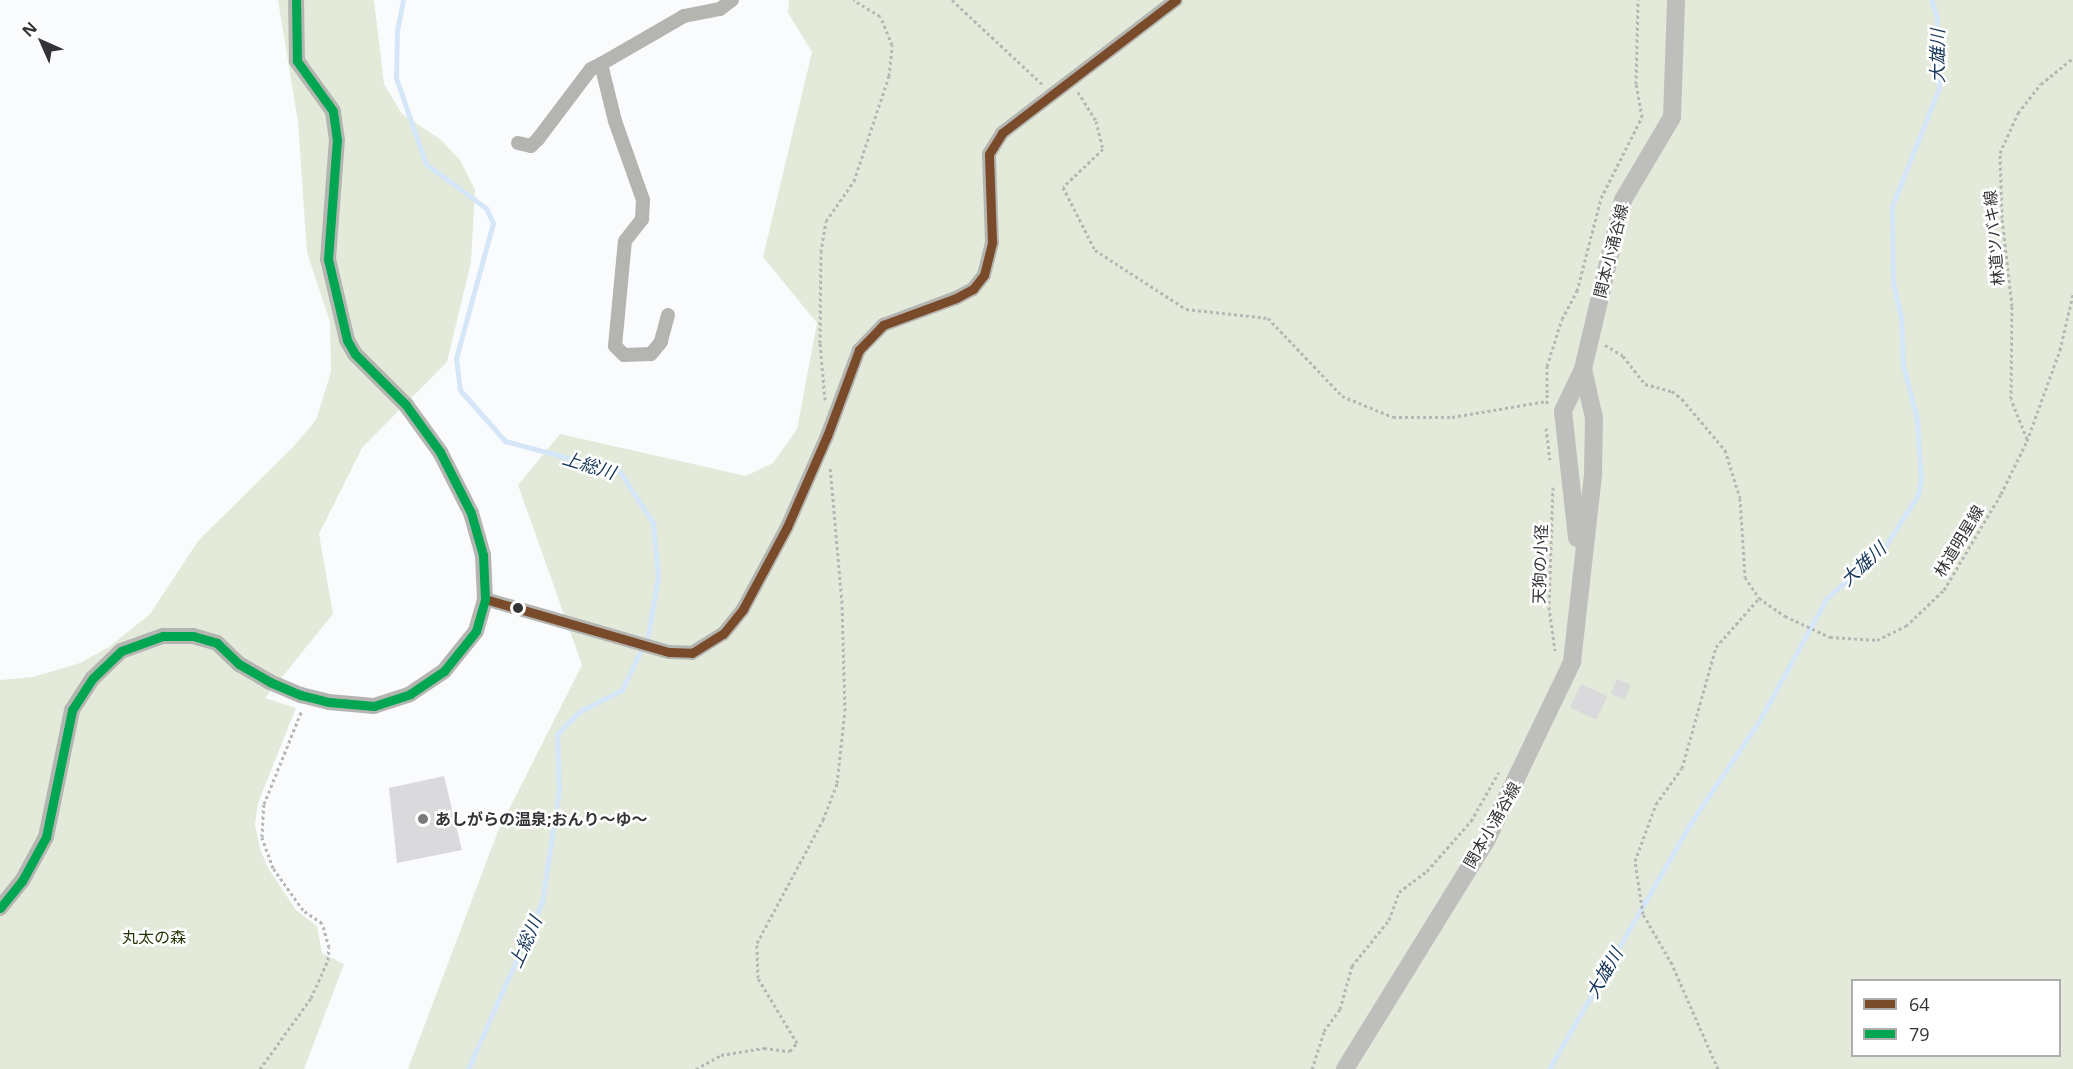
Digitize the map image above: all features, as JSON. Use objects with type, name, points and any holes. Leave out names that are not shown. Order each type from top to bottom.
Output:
[{"type":"main road","name":"関本小涌谷線","points":[[1580,560],[1562,426],[1569,395],[1583,369],[1623,200],[1672,117],[1676,0]]},
{"type":"main road","name":"関本小涌谷線","points":[[1346,1069],[1486,841],[1557,698],[1572,662],[1579,618],[1580,560],[1594,418],[1583,369]]},
{"type":"street","points":[[0,908],[22,880],[46,837],[72,710],[93,678],[120,651],[163,636],[193,636],[217,643],[239,664],[270,682],[308,697],[374,706],[410,694],[444,671],[467,645],[485,599],[483,555],[471,513],[440,453],[406,405],[355,354],[347,340],[328,259],[337,140],[333,111],[297,61],[296,0]]},
{"type":"street","points":[[518,143],[531,146],[538,139],[591,69],[684,16],[720,9],[732,0]]},
{"type":"street","points":[[485,599],[669,652],[692,653],[723,634],[743,609],[787,527],[827,436],[859,350],[883,325],[973,289],[984,275],[992,242],[989,154],[1002,133],[1051,92],[1176,0]]},
{"type":"street","points":[[601,64],[615,121],[643,200],[642,219],[625,241],[615,346],[624,355],[651,354],[661,342],[668,315]]},
{"type":"path","points":[[696,1069],[721,1055],[764,1048],[790,1051],[797,1043],[758,978],[757,943],[823,820],[837,783],[844,711],[842,603],[820,344],[821,252],[826,221],[854,181],[888,76],[892,45],[880,16],[853,0]]},
{"type":"path","points":[[952,0],[1051,92]]},
{"type":"path","points":[[1547,412],[1547,366],[1562,319],[1577,291],[1601,198],[1642,117],[1636,84],[1638,0]]},
{"type":"path","name":"林道ツバキ線","points":[[2027,441],[2011,399],[2012,306],[2002,218],[2000,153],[2018,113],[2041,84],[2073,58]]},
{"type":"path","points":[[1070,80],[1096,121],[1103,148],[1064,186],[1095,250],[1186,309],[1268,318],[1342,396],[1393,417],[1452,417],[1569,395]]},
{"type":"path","name":"林道明星線","points":[[1591,337],[1623,356],[1645,384],[1677,395],[1697,412],[1725,450],[1740,498],[1745,578],[1759,598],[1785,616],[1830,637],[1852,641],[1877,640],[1906,626],[1944,590],[2027,441],[2060,350],[2073,294]]},
{"type":"path","points":[[1546,424],[1545,448],[1551,466]]},
{"type":"path","name":"天狗の小径","points":[[1552,483],[1549,607],[1555,658]]},
{"type":"path","points":[[1718,1069],[1672,964],[1643,914],[1635,861],[1656,804],[1682,768],[1716,647],[1759,598]]},
{"type":"path","points":[[261,1069],[311,998],[323,976],[329,947],[322,923],[303,910],[267,855],[261,822],[264,804],[308,697]]},
{"type":"path","points":[[1312,1069],[1318,1060],[1324,1031],[1340,1009],[1352,966],[1389,920],[1400,892],[1427,871],[1471,821],[1491,781],[1503,766]]},
{"type":"green space","name":"丸太の森","points":[[278,0],[374,0],[384,84],[402,114],[440,139],[460,160],[475,190],[471,262],[447,362],[362,448],[319,534],[333,614],[265,698],[296,708],[258,803],[255,825],[260,848],[268,868],[296,910],[317,926],[322,953],[344,964],[304,1069],[0,1069],[0,680],[33,677],[80,663],[109,647],[150,614],[198,541],[293,447],[316,420],[331,372],[330,322],[307,252],[298,122]]},
{"type":"green space","points":[[789,0],[2073,0],[2073,1069],[408,1069],[498,831],[582,665],[518,485],[560,434],[746,476],[773,463],[797,429],[817,323],[763,257],[812,52],[788,13]]},
{"type":"building","points":[[1617,679],[1631,685],[1625,700],[1611,694]]},
{"type":"building","points":[[1581,684],[1607,696],[1596,720],[1570,708]]},
{"type":"building","name":"あしがらの温泉;おんり〜ゆ〜","points":[[444,776],[462,850],[397,863],[389,788]]},
{"type":"waterway","name":"上総川","points":[[403,0],[397,30],[396,78],[426,164],[486,208],[493,223],[456,358],[460,390],[505,441],[620,472],[653,523],[658,576],[648,635],[622,690],[580,711],[557,734],[559,790],[542,902],[468,1069]]},
{"type":"waterway","name":"大雄川","points":[[1549,1069],[1688,827],[1759,721],[1826,599],[1886,545],[1918,495],[1921,480],[1917,419],[1903,365],[1901,317],[1893,282],[1892,206],[1939,88],[1937,17],[1931,0]]},
{"type":"transit line","name":"79","points":[[0,908],[22,881],[46,837],[72,710],[93,678],[121,651],[163,636],[193,636],[217,643],[239,664],[270,682],[301,695],[329,702],[374,706],[410,694],[444,671],[476,631],[485,599],[483,555],[471,513],[440,452],[406,405],[355,354],[347,340],[328,259],[337,140],[333,111],[297,61],[296,0]]},
{"type":"transit line","name":"64","points":[[485,599],[669,652],[692,653],[723,634],[743,609],[787,527],[827,436],[859,350],[883,325],[956,298],[973,289],[984,275],[992,242],[989,154],[1002,133],[1176,0]]},
{"type":"place","name":"あしがらの温泉;おんり〜ゆ〜","points":[[423,819]]}]
